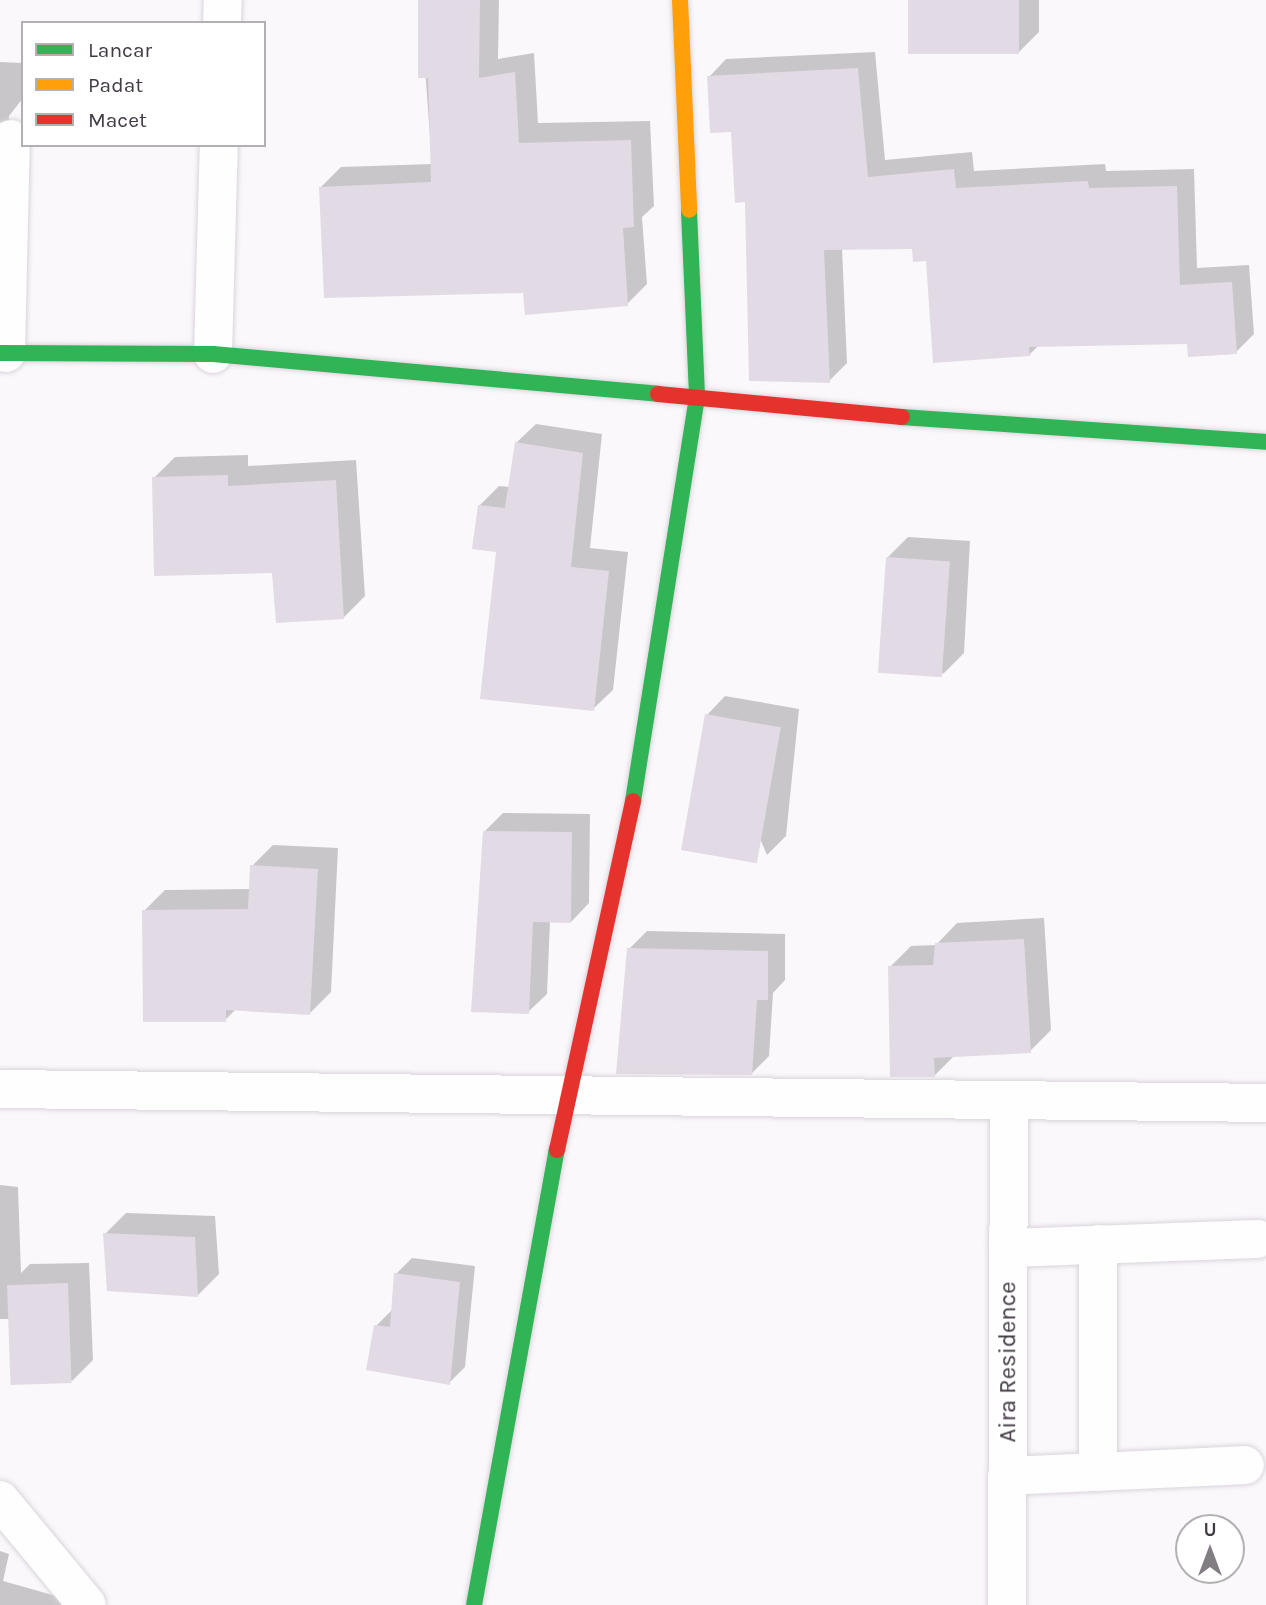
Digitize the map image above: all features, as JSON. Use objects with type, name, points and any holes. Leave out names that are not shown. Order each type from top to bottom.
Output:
[{"type":"street","points":[[222,21],[223,0]]},
{"type":"street","points":[[474,1605],[566,1099],[640,771],[697,395],[680,0]]},
{"type":"street","points":[[11,139],[3,353],[214,354],[697,395],[994,425],[1266,442]]},
{"type":"street","points":[[214,354],[219,147]]},
{"type":"street","points":[[0,1089],[566,1099],[1266,1103]]},
{"type":"street","name":"Aira Residence","points":[[1007,1605],[1009,1103]]},
{"type":"street","name":"Aira Residence","points":[[1008,1248],[1258,1238]]},
{"type":"street","points":[[1098,1244],[1098,1472]]},
{"type":"street","name":"Aira Residence","points":[[1007,1476],[1245,1465]]},
{"type":"street","points":[[0,1500],[87,1605]]},
{"type":"building","points":[[418,0],[480,0],[479,78],[515,72],[519,143],[631,140],[634,227],[623,228],[628,306],[525,315],[523,293],[324,298],[319,187],[431,182],[428,78],[418,78]]},
{"type":"building","points":[[908,0],[1019,0],[1019,54],[908,54]]},
{"type":"building","points":[[858,68],[868,177],[954,169],[956,188],[1088,181],[1089,188],[1177,186],[1180,285],[1232,282],[1237,354],[1188,357],[1187,344],[1029,347],[1030,356],[933,363],[926,261],[913,262],[912,249],[824,250],[830,383],[749,381],[745,202],[735,203],[731,132],[710,133],[707,76]]},
{"type":"building","points":[[515,442],[583,453],[571,567],[609,571],[594,711],[480,699],[496,552],[472,549],[478,505],[505,508]]},
{"type":"building","points":[[228,475],[228,486],[336,480],[344,619],[276,623],[272,573],[154,576],[152,477]]},
{"type":"building","points":[[886,557],[950,561],[942,677],[878,673]]},
{"type":"building","points":[[705,714],[781,727],[757,863],[681,850]]},
{"type":"building","points":[[483,831],[572,832],[571,923],[533,922],[529,1014],[471,1012]]},
{"type":"building","points":[[250,865],[318,869],[310,1015],[226,1010],[226,1022],[143,1022],[142,910],[248,909]]},
{"type":"building","points":[[1024,939],[1031,1053],[934,1058],[935,1077],[890,1077],[888,966],[933,965],[935,943]]},
{"type":"building","points":[[627,948],[768,951],[768,1000],[757,1000],[752,1075],[616,1074]]},
{"type":"building","points":[[103,1233],[195,1237],[198,1297],[107,1291]]},
{"type":"building","points":[[394,1273],[460,1282],[450,1385],[366,1370],[374,1325],[390,1327]]},
{"type":"building","points":[[68,1283],[71,1383],[11,1385],[7,1285]]},
{"type":"traffic: fast","points":[[633,801],[697,395],[689,210]]},
{"type":"traffic: fast","points":[[0,353],[213,354],[658,394]]},
{"type":"traffic: fast","points":[[902,417],[1266,442]]},
{"type":"traffic: fast","points":[[474,1605],[557,1150]]},
{"type":"traffic: slow","points":[[680,0],[689,210]]},
{"type":"traffic: jam","points":[[658,394],[902,417]]},
{"type":"traffic: jam","points":[[557,1150],[633,801]]}]
